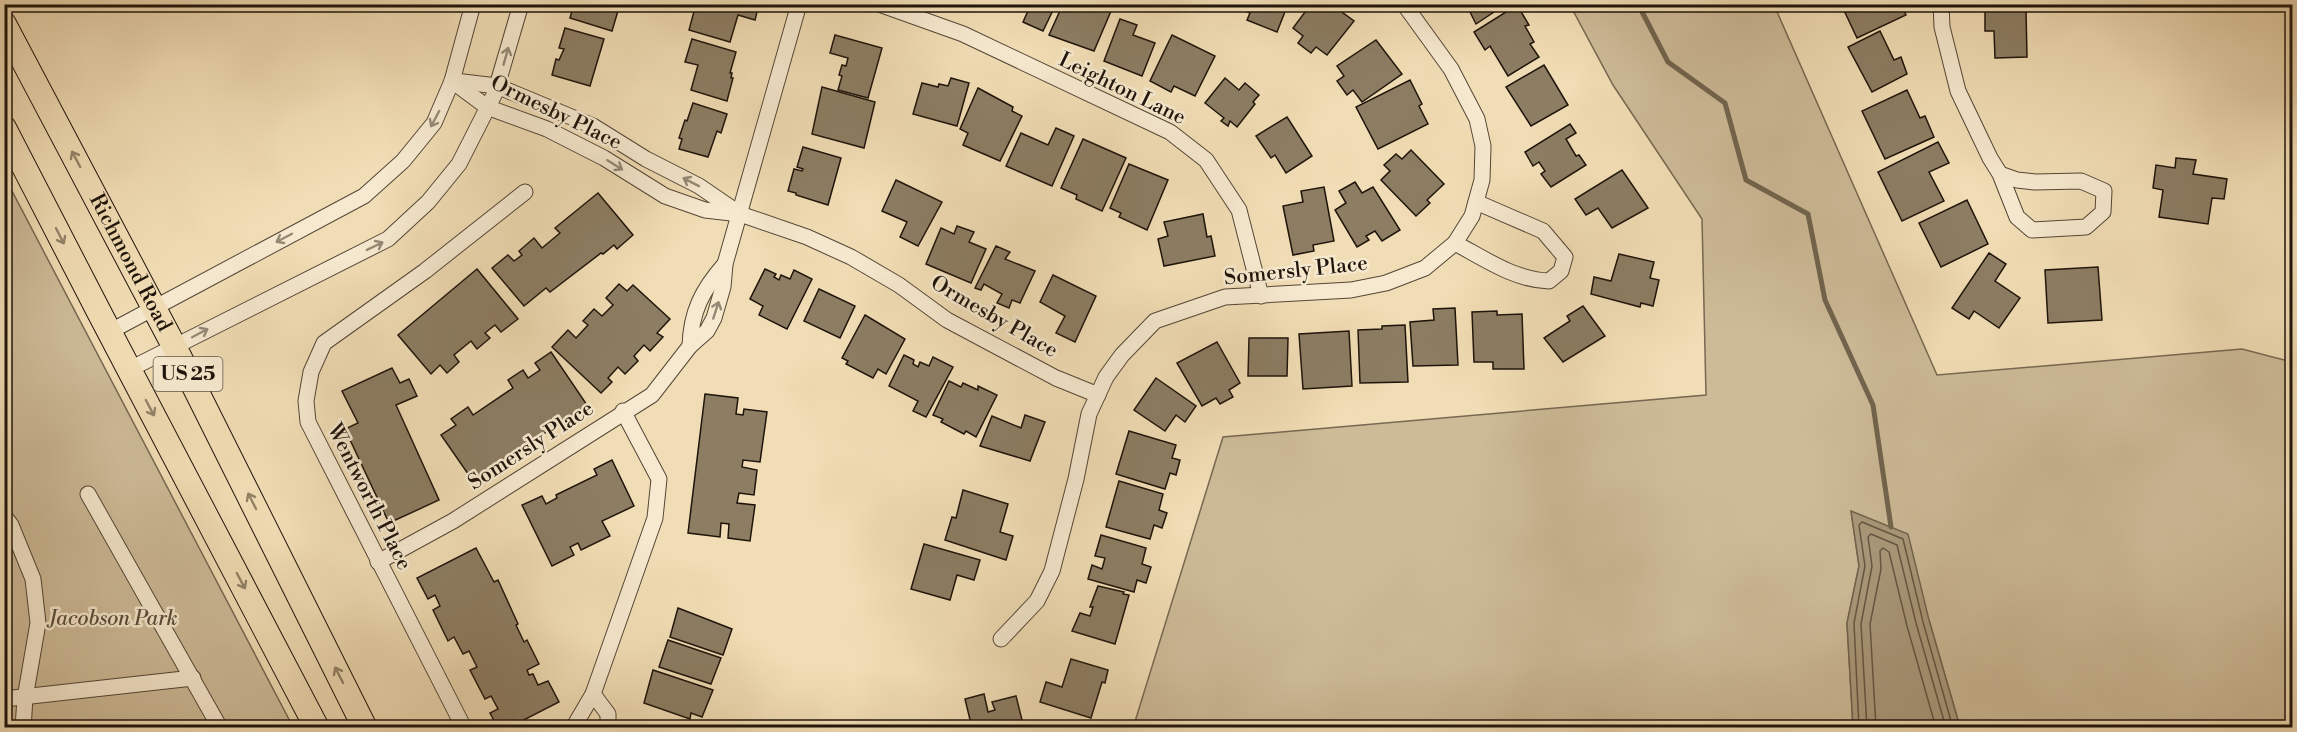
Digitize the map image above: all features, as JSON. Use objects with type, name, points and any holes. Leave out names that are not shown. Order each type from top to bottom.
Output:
[{"type":"highway","name":"Richmond Road","points":[[4,24],[174,346],[365,728]]},
{"type":"highway","name":"US 25","points":[[4,128],[317,728]]},
{"type":"street","points":[[109,332],[364,196],[403,161],[434,123],[452,81],[473,4]]},
{"type":"street","points":[[130,369],[388,239],[428,202],[459,164],[488,107],[497,86],[520,4]]},
{"type":"street","name":"Somersly Place","points":[[378,562],[453,521],[652,394],[690,346],[690,325],[698,303],[709,282],[725,264],[799,4]]},
{"type":"street","name":"Leighton Lane","points":[[879,4],[963,34],[1170,132],[1206,160],[1239,210],[1261,296]]},
{"type":"street","name":"Somersly Place","points":[[1001,639],[1037,602],[1052,571],[1076,479],[1089,414],[1106,377],[1122,355],[1155,321],[1225,297],[1351,290],[1386,283],[1425,268],[1455,243],[1472,216],[1482,180],[1483,146],[1477,119],[1451,69],[1404,4]]},
{"type":"street","points":[[1941,4],[1942,27],[1958,91],[2000,174],[2017,217],[2032,230],[2086,226],[2103,212],[2104,191],[2080,181],[2035,183],[2000,174]]},
{"type":"street","name":"Ormesby Place","points":[[452,81],[497,86],[593,126],[646,159],[699,186],[740,214]]},
{"type":"street","name":"Ormesby Place","points":[[452,81],[488,107],[547,129],[604,158],[665,196],[705,210],[740,214],[807,237],[851,256],[899,285],[947,320],[1056,378],[1098,394]]},
{"type":"street","name":"Wentworth Place","points":[[464,728],[308,422],[306,401],[311,372],[324,343],[425,271],[525,192]]},
{"type":"street","points":[[1455,243],[1509,272],[1535,281],[1549,281],[1561,271],[1565,256],[1543,231],[1476,202]]},
{"type":"street","points":[[573,728],[593,693],[655,518],[659,480],[623,411]]},
{"type":"street","points":[[88,494],[220,728]]},
{"type":"street","points":[[4,516],[11,525],[33,579],[38,623],[25,698],[23,728]]},
{"type":"street","points":[[4,699],[193,678]]},
{"type":"street","points":[[593,693],[608,714],[608,728]]},
{"type":"green space","points":[[1570,5],[1774,5],[1937,375],[2242,349],[2292,362],[2292,727],[1960,727],[1929,620],[1851,511],[1859,566],[1847,623],[1853,727],[1133,728],[1223,437],[1706,395],[1702,219],[1613,85]]},
{"type":"green space","name":"Jacobson Park","points":[[4,179],[13,193],[293,727],[5,727]]},
{"type":"water","points":[[1851,511],[1908,534],[1929,620],[1960,727],[1853,727],[1847,623],[1859,566]]},
{"type":"building","points":[[574,4],[620,4],[612,31],[570,18]]},
{"type":"building","points":[[696,4],[759,4],[755,20],[738,15],[730,42],[689,30]]},
{"type":"building","points":[[1031,4],[1056,4],[1043,31],[1023,22]]},
{"type":"building","points":[[1063,4],[1114,4],[1094,51],[1049,35]]},
{"type":"building","points":[[1240,4],[1288,4],[1277,32],[1247,20],[1250,13],[1238,8]]},
{"type":"building","points":[[1311,4],[1337,4],[1335,7],[1354,21],[1327,55],[1316,47],[1311,53],[1298,43],[1303,36],[1293,28]]},
{"type":"building","points":[[1461,4],[1506,4],[1476,24],[1468,8],[1465,10]]},
{"type":"building","points":[[1841,4],[1901,4],[1906,15],[1857,38]]},
{"type":"building","points":[[1517,5],[1529,25],[1525,26],[1534,42],[1530,44],[1539,57],[1508,76],[1490,46],[1485,50],[1474,32]]},
{"type":"building","points":[[1985,10],[2026,10],[2027,57],[1995,58],[1994,31],[1985,31]]},
{"type":"building","points":[[1120,19],[1137,25],[1133,35],[1155,43],[1142,76],[1104,61]]},
{"type":"building","points":[[565,28],[604,39],[590,86],[552,75],[556,59],[559,60],[564,49],[559,48]]},
{"type":"building","points":[[1880,31],[1894,60],[1901,57],[1907,74],[1872,92],[1848,47]]},
{"type":"building","points":[[835,35],[882,48],[868,98],[838,90],[842,65],[846,66],[848,58],[830,53]]},
{"type":"building","points":[[1172,35],[1215,56],[1195,96],[1174,86],[1171,92],[1150,81]]},
{"type":"building","points":[[692,39],[736,52],[730,73],[733,78],[727,101],[691,90],[698,65],[685,62]]},
{"type":"building","points":[[1376,40],[1402,74],[1362,102],[1353,90],[1347,95],[1337,81],[1344,76],[1337,66]]},
{"type":"building","points":[[1544,65],[1568,105],[1531,126],[1506,87]]},
{"type":"building","points":[[951,78],[969,83],[957,126],[913,114],[922,83],[938,87],[939,84],[948,86]]},
{"type":"building","points":[[1225,78],[1239,90],[1245,83],[1259,95],[1253,102],[1255,104],[1237,127],[1230,121],[1228,126],[1221,121],[1224,118],[1205,103]]},
{"type":"building","points":[[1410,80],[1422,104],[1419,106],[1428,124],[1378,149],[1356,107]]},
{"type":"building","points":[[822,87],[875,102],[864,148],[812,134]]},
{"type":"building","points":[[978,88],[1013,107],[1012,111],[1022,116],[1000,161],[963,145],[968,133],[960,129]]},
{"type":"building","points":[[1907,90],[1920,118],[1925,116],[1934,137],[1885,159],[1862,111]]},
{"type":"building","points":[[693,103],[727,114],[721,133],[717,131],[708,157],[679,149],[682,139],[679,138]]},
{"type":"building","points":[[1287,117],[1312,156],[1286,173],[1275,155],[1271,158],[1256,136]]},
{"type":"building","points":[[1570,124],[1576,133],[1566,139],[1576,156],[1579,155],[1586,165],[1551,187],[1541,174],[1545,171],[1539,162],[1533,166],[1525,152]]},
{"type":"building","points":[[1056,128],[1074,136],[1052,186],[1006,166],[1021,133],[1048,145]]},
{"type":"building","points":[[1083,139],[1126,158],[1102,211],[1076,199],[1077,195],[1061,188]]},
{"type":"building","points":[[1938,142],[1949,163],[1929,172],[1944,201],[1902,221],[1878,172]]},
{"type":"building","points":[[803,147],[841,158],[828,205],[788,191],[794,169],[802,171],[803,169],[797,167]]},
{"type":"building","points":[[1411,150],[1444,184],[1427,200],[1430,203],[1416,216],[1381,180],[1390,171],[1384,165],[1396,154],[1402,159]]},
{"type":"building","points":[[2176,158],[2196,160],[2193,174],[2227,179],[2224,199],[2212,198],[2208,224],[2159,217],[2163,190],[2153,188],[2156,165],[2175,168]]},
{"type":"building","points":[[1129,164],[1168,180],[1147,230],[1119,217],[1121,213],[1110,208]]},
{"type":"building","points":[[1622,170],[1648,208],[1612,228],[1598,208],[1586,215],[1575,199]]},
{"type":"building","points":[[896,180],[942,202],[918,246],[900,237],[907,222],[882,211]]},
{"type":"building","points":[[1355,182],[1362,193],[1373,187],[1400,230],[1382,241],[1375,231],[1366,236],[1369,240],[1357,247],[1335,210],[1346,203],[1339,191]]},
{"type":"building","points":[[1324,187],[1334,241],[1313,245],[1314,251],[1293,255],[1283,206],[1303,202],[1301,191]]},
{"type":"building","points":[[598,193],[633,235],[617,249],[614,245],[603,254],[601,253],[550,292],[546,288],[524,306],[492,268],[508,255],[514,261],[522,255],[519,251],[534,238],[542,248],[560,233],[555,228]]},
{"type":"building","points":[[1967,200],[1988,244],[1941,267],[1919,223]]},
{"type":"building","points":[[1203,214],[1207,237],[1211,236],[1215,256],[1164,266],[1158,239],[1168,236],[1164,222]]},
{"type":"building","points":[[957,226],[974,232],[969,242],[986,249],[971,283],[926,264],[941,228],[954,234]]},
{"type":"building","points":[[996,246],[1010,252],[1005,259],[1035,271],[1020,303],[1012,300],[1009,308],[997,303],[1002,294],[984,284],[981,290],[975,288]]},
{"type":"building","points":[[1989,253],[2006,264],[1995,281],[2020,298],[1999,328],[1974,311],[1969,319],[1952,308]]},
{"type":"building","points":[[1619,254],[1654,262],[1650,278],[1659,280],[1653,306],[1641,303],[1640,307],[1591,294],[1594,277],[1611,281]]},
{"type":"building","points":[[2098,267],[2102,320],[2048,323],[2045,270]]},
{"type":"building","points":[[477,269],[518,319],[501,332],[495,325],[485,333],[490,338],[477,349],[471,341],[454,355],[459,362],[447,373],[440,365],[431,374],[398,335]]},
{"type":"building","points":[[765,269],[776,274],[774,277],[779,280],[781,275],[790,279],[794,270],[812,279],[787,329],[759,315],[763,306],[750,299]]},
{"type":"building","points":[[1053,275],[1096,296],[1075,342],[1056,333],[1065,316],[1040,302]]},
{"type":"building","points":[[619,284],[627,291],[633,285],[670,319],[657,333],[663,337],[650,351],[644,345],[634,356],[638,361],[625,374],[618,367],[608,378],[612,382],[601,393],[552,347],[568,330],[576,338],[588,325],[583,321],[594,309],[602,316],[613,305],[606,298]]},
{"type":"building","points":[[819,289],[855,306],[840,338],[804,321]]},
{"type":"building","points":[[1583,306],[1605,336],[1563,362],[1544,338],[1570,321],[1567,316]]},
{"type":"building","points":[[1455,308],[1458,365],[1413,366],[1410,322],[1434,320],[1433,309]]},
{"type":"building","points":[[1497,311],[1497,315],[1522,314],[1524,369],[1493,369],[1493,362],[1474,362],[1472,312]]},
{"type":"building","points":[[865,315],[905,339],[886,374],[878,369],[873,378],[846,364],[848,361],[842,358]]},
{"type":"building","points":[[1405,325],[1408,382],[1360,383],[1358,330]]},
{"type":"building","points":[[1349,331],[1352,386],[1303,389],[1299,334]]},
{"type":"building","points":[[1249,338],[1288,338],[1287,376],[1248,376]]},
{"type":"building","points":[[1217,342],[1240,383],[1229,390],[1233,397],[1220,404],[1216,398],[1202,406],[1177,363]]},
{"type":"building","points":[[551,352],[587,405],[473,481],[441,435],[456,425],[451,419],[468,407],[473,415],[513,388],[508,380],[523,370],[528,378],[540,370],[535,363]]},
{"type":"building","points":[[904,355],[914,360],[913,364],[918,367],[920,362],[929,366],[933,357],[953,367],[926,417],[913,411],[918,401],[889,386]]},
{"type":"building","points":[[392,368],[400,383],[409,379],[417,396],[396,405],[439,500],[389,523],[345,429],[358,423],[342,391]]},
{"type":"building","points":[[1156,378],[1196,406],[1185,422],[1176,415],[1165,431],[1134,410]]},
{"type":"building","points":[[949,381],[961,387],[963,383],[978,390],[978,386],[997,395],[976,437],[966,431],[964,434],[941,422],[943,419],[933,415]]},
{"type":"building","points":[[705,394],[738,398],[736,414],[743,415],[744,409],[767,412],[760,462],[743,460],[742,467],[757,470],[754,495],[739,493],[737,503],[755,505],[750,541],[728,538],[729,524],[721,523],[720,537],[688,533]]},
{"type":"building","points":[[1025,415],[1045,422],[1030,461],[980,446],[992,416],[1021,428]]},
{"type":"building","points":[[1129,431],[1176,445],[1172,458],[1180,460],[1176,475],[1170,473],[1165,489],[1116,474]]},
{"type":"building","points":[[612,460],[634,506],[602,521],[610,536],[581,550],[578,543],[570,547],[574,555],[552,566],[522,505],[542,496],[546,504],[557,498],[556,495],[597,475],[594,469]]},
{"type":"building","points":[[1119,481],[1163,494],[1159,510],[1167,513],[1162,528],[1154,525],[1150,539],[1106,527]]},
{"type":"building","points":[[963,490],[1008,504],[1000,532],[1013,536],[1006,560],[945,540],[952,517],[956,518]]},
{"type":"building","points":[[1101,535],[1146,548],[1142,564],[1151,567],[1146,583],[1137,580],[1134,592],[1088,579],[1092,565],[1102,569],[1105,558],[1095,556]]},
{"type":"building","points":[[924,544],[980,560],[974,580],[957,575],[950,600],[911,589]]},
{"type":"building","points":[[476,548],[494,582],[498,580],[524,642],[527,640],[539,664],[527,670],[529,675],[533,674],[538,685],[548,681],[559,702],[514,725],[512,720],[498,728],[490,713],[498,709],[491,696],[485,699],[470,670],[477,667],[469,651],[463,654],[454,637],[448,641],[433,610],[440,606],[435,595],[428,599],[417,578]]},
{"type":"building","points":[[1098,586],[1129,595],[1115,644],[1072,631],[1080,613],[1090,616],[1093,607],[1090,607]]},
{"type":"building","points":[[678,608],[732,629],[723,655],[670,637]]},
{"type":"building","points":[[668,640],[721,658],[711,684],[659,667]]},
{"type":"building","points":[[1071,659],[1108,670],[1091,718],[1040,702],[1046,682],[1062,687]]},
{"type":"building","points":[[653,670],[713,690],[702,717],[691,713],[690,719],[644,703]]},
{"type":"building","points":[[984,694],[988,712],[995,710],[992,702],[1016,696],[1024,728],[972,728],[965,699]]},
{"type":"waterway","points":[[1638,4],[1668,62],[1725,103],[1746,180],[1808,214],[1825,300],[1873,405],[1891,527]]}]
